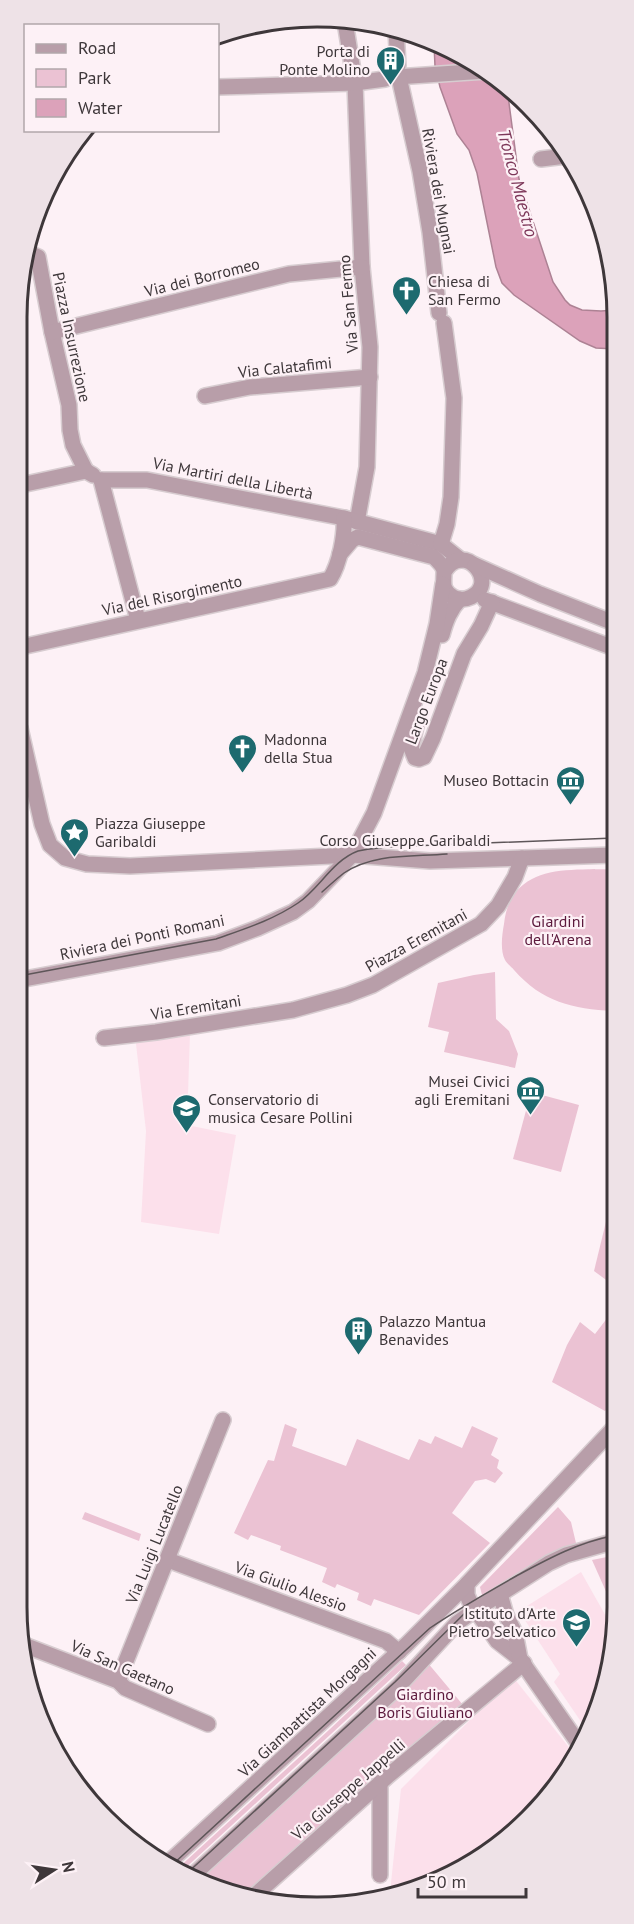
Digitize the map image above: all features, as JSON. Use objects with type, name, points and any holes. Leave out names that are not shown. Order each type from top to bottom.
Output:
[{"type":"street","name":"Via San Fermo","points":[[330,579],[367,467],[370,377],[369,326],[362,267],[355,83],[346,29]]},
{"type":"street","name":"Riviera dei Mugnai","points":[[396,38],[394,75],[420,171],[454,398],[451,497],[441,544]]},
{"type":"street","points":[[219,87],[355,83],[394,75],[421,77],[472,72]]},
{"type":"street","points":[[541,159],[559,157]]},
{"type":"street","name":"Piazza Insurrezione","points":[[34,255],[38,257],[69,405],[70,430],[86,471]]},
{"type":"street","name":"Via dei Borromeo","points":[[52,332],[289,274],[362,267]]},
{"type":"street","name":"Via Calatafimi","points":[[205,396],[250,387],[370,377]]},
{"type":"street","points":[[27,484],[86,471],[101,480],[138,620]]},
{"type":"street","name":"Via Martiri della Libertà","points":[[101,480],[147,480],[351,520],[441,544]]},
{"type":"street","points":[[338,556],[352,540],[358,537],[434,557],[439,562],[449,594],[492,602],[607,645]]},
{"type":"street","points":[[425,673],[433,662],[451,609],[479,590],[482,582],[480,573],[441,544]]},
{"type":"street","points":[[444,578],[450,564],[468,562],[607,620]]},
{"type":"street","name":"Largo Europa","points":[[352,855],[374,813],[425,673],[437,624],[444,578]]},
{"type":"street","name":"Via del Risorgimento","points":[[27,646],[330,579]]},
{"type":"street","name":"Largo Europa","points":[[425,673],[427,686],[411,748],[415,758],[418,759],[424,757],[464,654],[492,602]]},
{"type":"street","name":"Corso Giuseppe Garibaldi","points":[[27,759],[42,824],[50,845],[66,858],[87,864],[125,866],[352,855],[430,861],[607,855]]},
{"type":"street","name":"Riviera dei Ponti Romani","points":[[27,979],[218,943],[258,928],[293,912],[352,855]]},
{"type":"street","name":"Piazza Eremitani","points":[[293,1010],[373,985],[481,924],[498,906],[515,878],[522,858]]},
{"type":"street","name":"Via Eremitani","points":[[104,1038],[293,1010]]},
{"type":"street","name":"Via Luigi Lucatello","points":[[118,1681],[223,1420]]},
{"type":"street","name":"Via Giambattista Morgagni","points":[[173,1859],[399,1652],[467,1584],[607,1435]]},
{"type":"street","points":[[198,1871],[398,1687],[457,1623],[549,1563],[566,1555],[607,1544]]},
{"type":"street","name":"Via Giulio Alessio","points":[[168,1560],[386,1641],[399,1652]]},
{"type":"street","points":[[467,1584],[467,1595],[470,1602],[499,1645],[522,1661]]},
{"type":"street","points":[[500,1594],[506,1616],[515,1633],[522,1661],[575,1738]]},
{"type":"street","name":"Via San Gaetano","points":[[29,1647],[118,1681],[126,1688],[208,1724]]},
{"type":"street","name":"Via Giuseppe Jappelli","points":[[261,1891],[380,1783],[522,1661]]},
{"type":"street","points":[[380,1783],[380,1875]]},
{"type":"shaded area","name":"Conservatorio di musica Cesare Pollini","points":[[190,1033],[187,1125],[236,1135],[219,1234],[141,1222],[146,1131],[136,1044]]},
{"type":"shaded area","name":"Istituto d'Arte Pietro Selvatico","points":[[581,1572],[606,1617],[605,1645],[597,1682],[582,1724],[554,1682],[560,1674],[519,1611]]},
{"type":"shaded area","points":[[513,1677],[570,1749],[535,1798],[494,1837],[445,1867],[391,1887],[401,1789]]},
{"type":"green space","name":"Giardini dell'Arena","points":[[607,869],[607,1010],[571,1006],[547,997],[525,981],[503,956],[503,933],[507,910],[515,893],[525,883],[541,875],[572,870]]},
{"type":"green space","points":[[495,972],[496,1019],[509,1031],[518,1054],[515,1068],[444,1052],[449,1032],[428,1027],[438,983]]},
{"type":"green space","points":[[531,1092],[579,1105],[561,1172],[513,1159]]},
{"type":"green space","points":[[607,1218],[607,1281],[594,1271]]},
{"type":"green space","points":[[607,1318],[607,1409],[605,1411],[552,1382],[567,1345],[580,1322],[595,1334]]},
{"type":"green space","points":[[285,1424],[297,1429],[292,1446],[346,1466],[357,1439],[409,1460],[419,1439],[431,1444],[435,1436],[462,1448],[472,1426],[498,1438],[491,1455],[499,1460],[497,1468],[503,1473],[495,1483],[486,1479],[475,1481],[452,1513],[490,1543],[419,1615],[374,1599],[371,1606],[357,1600],[359,1593],[337,1584],[335,1588],[322,1582],[327,1568],[280,1550],[281,1546],[251,1535],[248,1540],[234,1533],[268,1460],[274,1461]]},
{"type":"green space","points":[[558,1507],[571,1522],[576,1543],[548,1556],[486,1595],[482,1595],[480,1587]]},
{"type":"green space","points":[[85,1512],[141,1534],[139,1541],[82,1519]]},
{"type":"green space","points":[[607,1557],[607,1594],[592,1560]]},
{"type":"green space","points":[[402,1661],[406,1665],[187,1866],[183,1864]]},
{"type":"green space","name":"Giardino Boris Giuliano","points":[[427,1662],[463,1705],[255,1890],[204,1874],[314,1775]]},
{"type":"water","name":"Tronco Maestro","points":[[434,52],[478,76],[509,99],[519,179],[553,282],[570,305],[582,310],[607,311],[607,349],[596,348],[580,341],[514,295],[502,283],[496,267],[477,173],[469,150],[457,134],[435,66]]},
{"type":"tram line","points":[[27,974],[216,939],[248,928],[298,903],[341,861],[358,851],[386,847],[607,838]]},
{"type":"tram line","points":[[322,892],[344,873],[368,862],[394,857],[447,854]]},
{"type":"tram line","points":[[177,1861],[430,1628],[540,1563],[575,1547],[607,1537]]},
{"type":"tram line","points":[[192,1868],[395,1682],[468,1610]]},
{"type":"place","name":"Porta di Ponte Molino","points":[[391,86]]},
{"type":"place","name":"Chiesa di San Fermo","points":[[407,316]]},
{"type":"place","name":"Madonna della Stua","points":[[243,774]]},
{"type":"place","name":"Museo Bottacin","points":[[570,806]]},
{"type":"place","name":"Piazza Giuseppe Garibaldi","points":[[74,858]]},
{"type":"place","name":"Musei Civici agli Eremitani","points":[[531,1116]]},
{"type":"place","name":"Conservatorio di musica Cesare Pollini","points":[[187,1134]]},
{"type":"place","name":"Palazzo Mantua Benavides","points":[[358,1356]]},
{"type":"place","name":"Istituto d'Arte Pietro Selvatico","points":[[577,1648]]}]
